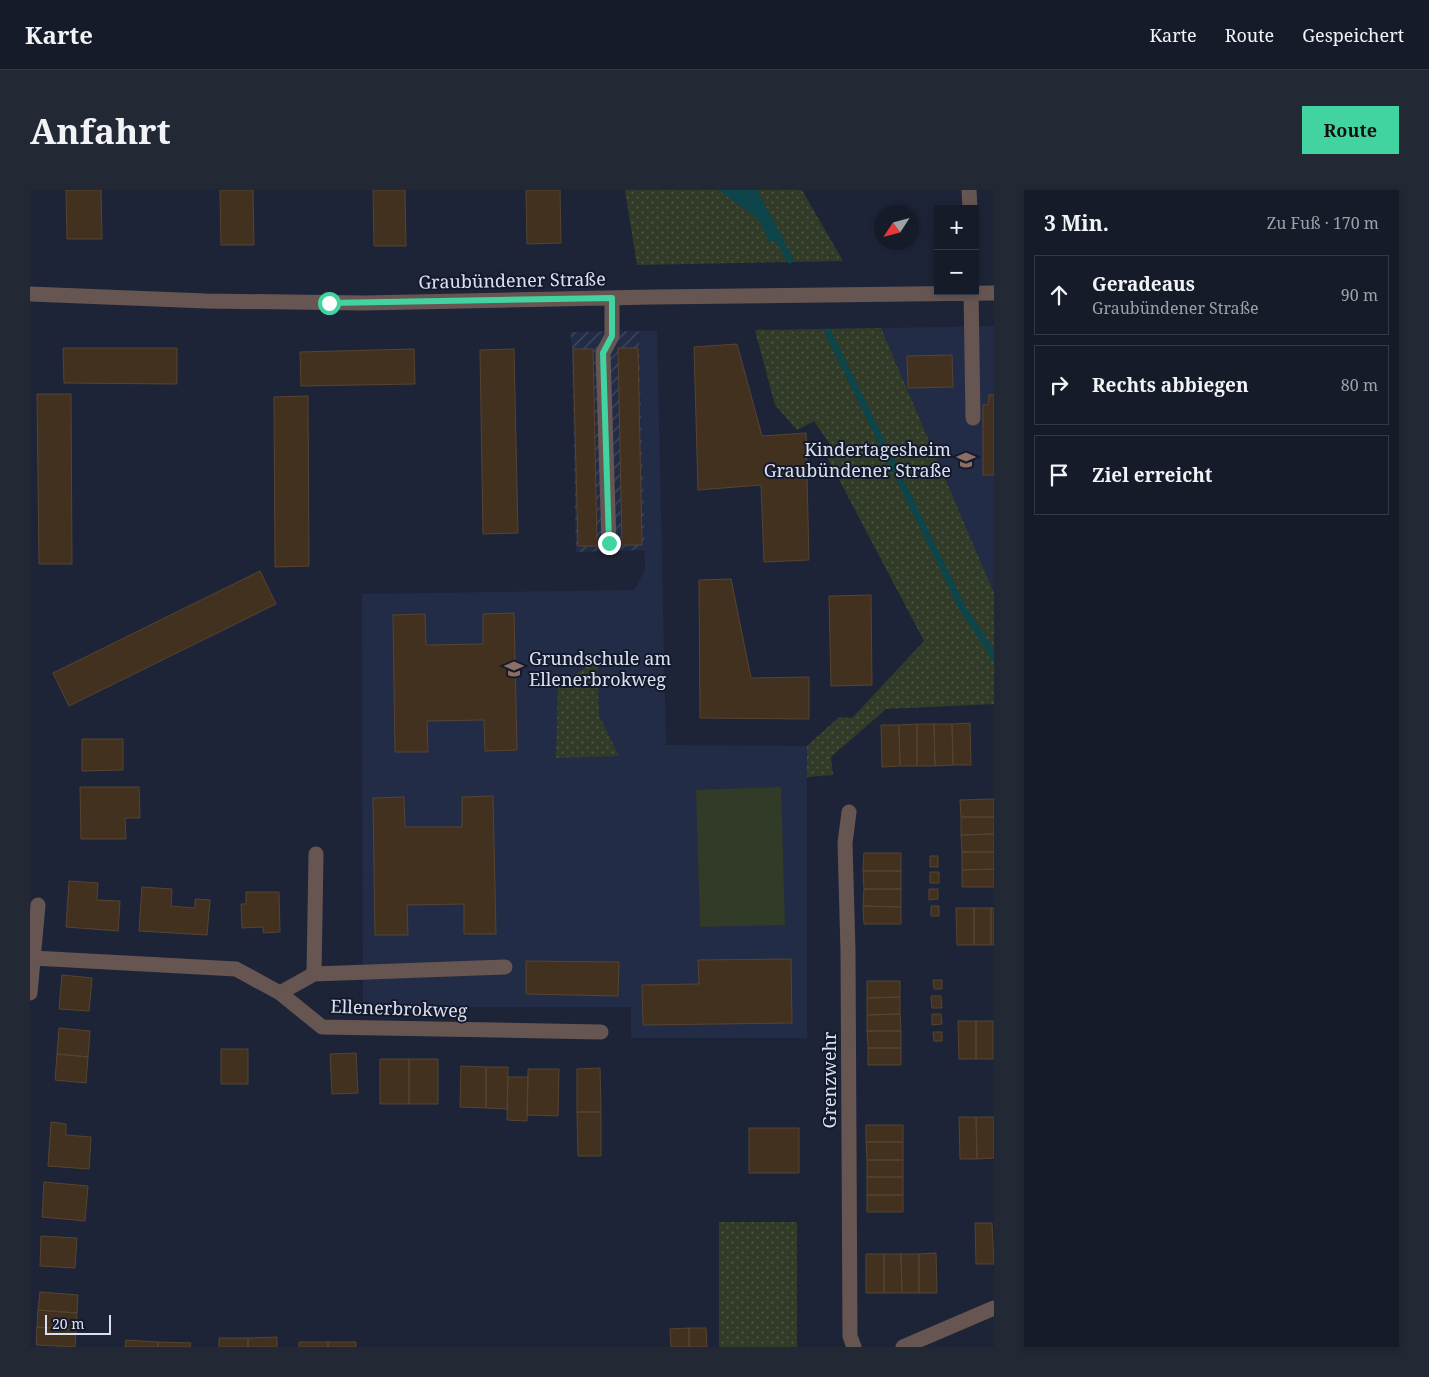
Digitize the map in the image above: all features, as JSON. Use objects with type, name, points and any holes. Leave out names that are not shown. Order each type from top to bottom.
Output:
[{"type":"street","points":[[969,190],[970,205]]},
{"type":"street","name":"Graubündener Straße","points":[[979,292],[994,293]]},
{"type":"street","name":"Graubündener Straße","points":[[30,294],[206,301],[364,303],[934,293]]},
{"type":"street","points":[[971,295],[973,418]]},
{"type":"street","points":[[609,543],[603,353],[612,336],[612,298]]},
{"type":"street","name":"Grenzwehr","points":[[849,812],[845,843],[848,961],[850,1336],[854,1347]]},
{"type":"street","points":[[314,974],[316,854]]},
{"type":"street","points":[[30,993],[38,905]]},
{"type":"street","name":"Ellenerbrokweg","points":[[33,958],[236,968],[280,993],[322,1027],[601,1032]]},
{"type":"street","points":[[280,993],[314,974],[505,967]]},
{"type":"street","points":[[902,1347],[994,1308]]},
{"type":"shaded area","points":[[625,190],[802,190],[843,261],[637,265]]},
{"type":"shaded area","points":[[719,190],[757,190],[784,240],[769,241],[758,219]]},
{"type":"shaded area","name":"Kindertagesheim Graubündener Straße","points":[[994,326],[994,593],[881,328]]},
{"type":"shaded area","points":[[881,328],[994,593],[994,704],[886,709],[831,757],[833,775],[807,777],[807,746],[839,717],[852,718],[924,641],[825,453],[821,453],[831,446],[814,421],[797,430],[775,405],[755,330]]},
{"type":"shaded area","name":"Grundschule am Ellenerbrokweg","points":[[639,331],[657,331],[666,745],[807,746],[807,1038],[631,1038],[631,1007],[363,1007],[362,594],[634,590],[645,570]]},
{"type":"shaded area","points":[[639,331],[645,550],[576,552],[572,347],[570,332]]},
{"type":"shaded area","points":[[597,659],[599,716],[619,756],[556,758],[558,687]]},
{"type":"shaded area","points":[[781,787],[785,925],[700,927],[696,790]]},
{"type":"shaded area","points":[[719,1222],[797,1222],[797,1347],[719,1347]]},
{"type":"building","points":[[66,190],[101,190],[102,239],[67,239]]},
{"type":"building","points":[[220,190],[253,190],[254,245],[221,245]]},
{"type":"building","points":[[373,190],[405,190],[406,246],[374,246]]},
{"type":"building","points":[[526,190],[560,190],[561,243],[527,244]]},
{"type":"building","points":[[737,344],[762,436],[806,433],[809,560],[764,562],[761,485],[698,490],[694,347]]},
{"type":"building","points":[[63,348],[177,348],[177,384],[64,383]]},
{"type":"building","points":[[618,348],[638,348],[642,545],[622,545]]},
{"type":"building","points":[[414,349],[415,384],[301,386],[300,352]]},
{"type":"building","points":[[514,349],[518,533],[483,534],[480,350]]},
{"type":"building","points":[[573,349],[593,349],[597,546],[578,546]]},
{"type":"building","points":[[952,355],[953,387],[908,388],[907,356]]},
{"type":"building","points":[[37,394],[71,394],[72,564],[39,564]]},
{"type":"building","points":[[989,395],[994,395],[994,475],[983,475],[983,405],[988,405]]},
{"type":"building","points":[[308,396],[309,566],[275,567],[274,397]]},
{"type":"building","points":[[260,571],[276,604],[69,706],[53,673]]},
{"type":"building","points":[[731,579],[751,678],[809,677],[809,719],[700,718],[699,580]]},
{"type":"building","points":[[871,595],[872,685],[831,686],[829,596]]},
{"type":"building","points":[[514,613],[517,750],[485,751],[484,720],[427,721],[428,752],[395,752],[393,615],[425,614],[426,645],[483,644],[483,614]]},
{"type":"building","points":[[970,723],[971,765],[953,765],[952,724]]},
{"type":"building","points":[[917,724],[934,724],[935,766],[917,766]]},
{"type":"building","points":[[917,724],[917,766],[900,766],[899,725]]},
{"type":"building","points":[[934,724],[952,724],[953,765],[935,766]]},
{"type":"building","points":[[881,725],[899,725],[900,766],[882,767]]},
{"type":"building","points":[[82,739],[123,739],[123,770],[82,771]]},
{"type":"building","points":[[80,787],[139,787],[140,818],[125,818],[126,839],[81,839]]},
{"type":"building","points":[[493,796],[496,934],[464,934],[464,904],[407,905],[408,935],[375,935],[373,798],[404,797],[405,827],[462,827],[462,797]]},
{"type":"building","points":[[994,799],[994,817],[961,817],[960,800]]},
{"type":"building","points":[[961,817],[994,817],[994,834],[961,835]]},
{"type":"building","points":[[994,834],[994,852],[962,852],[961,835]]},
{"type":"building","points":[[962,852],[994,852],[994,869],[962,870]]},
{"type":"building","points":[[864,853],[901,853],[901,871],[863,871]]},
{"type":"building","points":[[930,856],[938,856],[938,867],[930,867]]},
{"type":"building","points":[[994,869],[994,887],[962,887],[962,870]]},
{"type":"building","points":[[863,871],[901,871],[901,889],[864,889]]},
{"type":"building","points":[[930,872],[939,872],[939,883],[930,883]]},
{"type":"building","points":[[69,881],[98,883],[97,900],[120,901],[118,931],[66,927]]},
{"type":"building","points":[[142,887],[172,889],[171,906],[195,908],[195,899],[210,900],[207,935],[139,931]]},
{"type":"building","points":[[864,889],[901,889],[901,907],[863,906]]},
{"type":"building","points":[[929,889],[938,889],[938,899],[929,900]]},
{"type":"building","points":[[246,892],[279,892],[280,932],[263,933],[263,927],[242,928],[241,904],[246,904]]},
{"type":"building","points":[[863,906],[901,907],[901,924],[864,924]]},
{"type":"building","points":[[931,906],[939,906],[939,916],[931,916]]},
{"type":"building","points":[[956,908],[974,908],[974,945],[957,945]]},
{"type":"building","points":[[974,908],[991,908],[991,945],[974,945]]},
{"type":"building","points":[[991,908],[994,908],[994,945],[991,945]]},
{"type":"building","points":[[791,959],[792,1023],[643,1025],[642,985],[699,984],[698,960]]},
{"type":"building","points":[[526,961],[619,962],[618,996],[526,994]]},
{"type":"building","points":[[62,975],[92,978],[89,1011],[59,1009]]},
{"type":"building","points":[[933,980],[942,980],[942,989],[934,989]]},
{"type":"building","points":[[867,981],[900,981],[900,997],[867,998]]},
{"type":"building","points":[[931,996],[941,996],[942,1008],[932,1008]]},
{"type":"building","points":[[900,997],[900,1014],[867,1015],[867,998]]},
{"type":"building","points":[[900,1014],[901,1031],[867,1031],[867,1015]]},
{"type":"building","points":[[932,1014],[941,1014],[942,1024],[932,1025]]},
{"type":"building","points":[[958,1021],[976,1021],[976,1059],[959,1059]]},
{"type":"building","points":[[976,1021],[993,1021],[993,1059],[976,1059]]},
{"type":"building","points":[[59,1028],[90,1031],[88,1057],[57,1054]]},
{"type":"building","points":[[867,1031],[901,1031],[901,1048],[868,1048]]},
{"type":"building","points":[[933,1032],[942,1032],[942,1041],[934,1041]]},
{"type":"building","points":[[868,1048],[901,1048],[901,1065],[868,1065]]},
{"type":"building","points":[[221,1049],[248,1049],[248,1084],[221,1084]]},
{"type":"building","points":[[356,1053],[358,1093],[332,1094],[330,1054]]},
{"type":"building","points":[[57,1054],[88,1057],[86,1083],[55,1080]]},
{"type":"building","points":[[380,1059],[409,1059],[409,1104],[380,1104]]},
{"type":"building","points":[[409,1059],[438,1059],[438,1104],[409,1104]]},
{"type":"building","points":[[461,1066],[486,1067],[486,1108],[460,1107]]},
{"type":"building","points":[[486,1067],[508,1067],[507,1109],[486,1108]]},
{"type":"building","points":[[600,1068],[601,1112],[577,1112],[577,1069]]},
{"type":"building","points":[[528,1069],[559,1069],[558,1116],[527,1115]]},
{"type":"building","points":[[508,1077],[528,1077],[527,1121],[507,1120]]},
{"type":"building","points":[[577,1112],[601,1112],[601,1156],[578,1156]]},
{"type":"building","points":[[959,1117],[976,1117],[977,1159],[960,1159]]},
{"type":"building","points":[[976,1117],[994,1117],[994,1158],[977,1159]]},
{"type":"building","points":[[51,1122],[66,1124],[66,1135],[91,1137],[89,1169],[48,1166]]},
{"type":"building","points":[[866,1125],[903,1125],[903,1142],[866,1142]]},
{"type":"building","points":[[749,1128],[799,1128],[799,1173],[749,1173]]},
{"type":"building","points":[[866,1142],[903,1142],[903,1160],[867,1160]]},
{"type":"building","points":[[867,1160],[903,1160],[903,1177],[867,1177]]},
{"type":"building","points":[[867,1177],[903,1177],[903,1195],[867,1195]]},
{"type":"building","points":[[44,1182],[88,1186],[85,1221],[42,1217]]},
{"type":"building","points":[[867,1195],[903,1195],[903,1212],[867,1212]]},
{"type":"building","points":[[975,1223],[992,1223],[994,1264],[976,1264]]},
{"type":"building","points":[[41,1236],[77,1238],[75,1268],[40,1266]]},
{"type":"building","points":[[936,1253],[937,1293],[919,1293],[919,1254]]},
{"type":"building","points":[[866,1254],[884,1254],[884,1293],[866,1293]]},
{"type":"building","points":[[884,1254],[901,1254],[902,1293],[884,1293]]},
{"type":"building","points":[[901,1254],[919,1254],[919,1293],[902,1293]]},
{"type":"building","points":[[40,1292],[78,1295],[77,1313],[38,1310]]},
{"type":"building","points":[[38,1310],[77,1313],[76,1330],[37,1327]]},
{"type":"building","points":[[37,1327],[76,1330],[75,1347],[36,1345]]},
{"type":"building","points":[[689,1328],[689,1347],[671,1347],[670,1329]]},
{"type":"building","points":[[689,1328],[706,1328],[707,1347],[689,1347]]},
{"type":"building","points":[[277,1337],[277,1347],[248,1347],[248,1338]]},
{"type":"building","points":[[219,1338],[248,1338],[248,1347],[219,1347]]},
{"type":"building","points":[[126,1340],[158,1342],[158,1347],[125,1347]]},
{"type":"building","points":[[158,1342],[191,1343],[190,1347],[158,1347]]},
{"type":"building","points":[[299,1342],[328,1342],[328,1347],[299,1347]]},
{"type":"building","points":[[328,1342],[356,1342],[356,1347],[328,1347]]},
{"type":"waterway","points":[[776,234],[790,260]]},
{"type":"waterway","points":[[828,332],[964,611],[994,658]]},
{"type":"place","name":"Kindertagesheim Graubündener Straße","points":[[966,460]]},
{"type":"place","name":"Grundschule am Ellenerbrokweg","points":[[514,669]]},
{"type":"route","points":[[329,303],[612,298],[612,336],[603,353],[609,543]]}]
